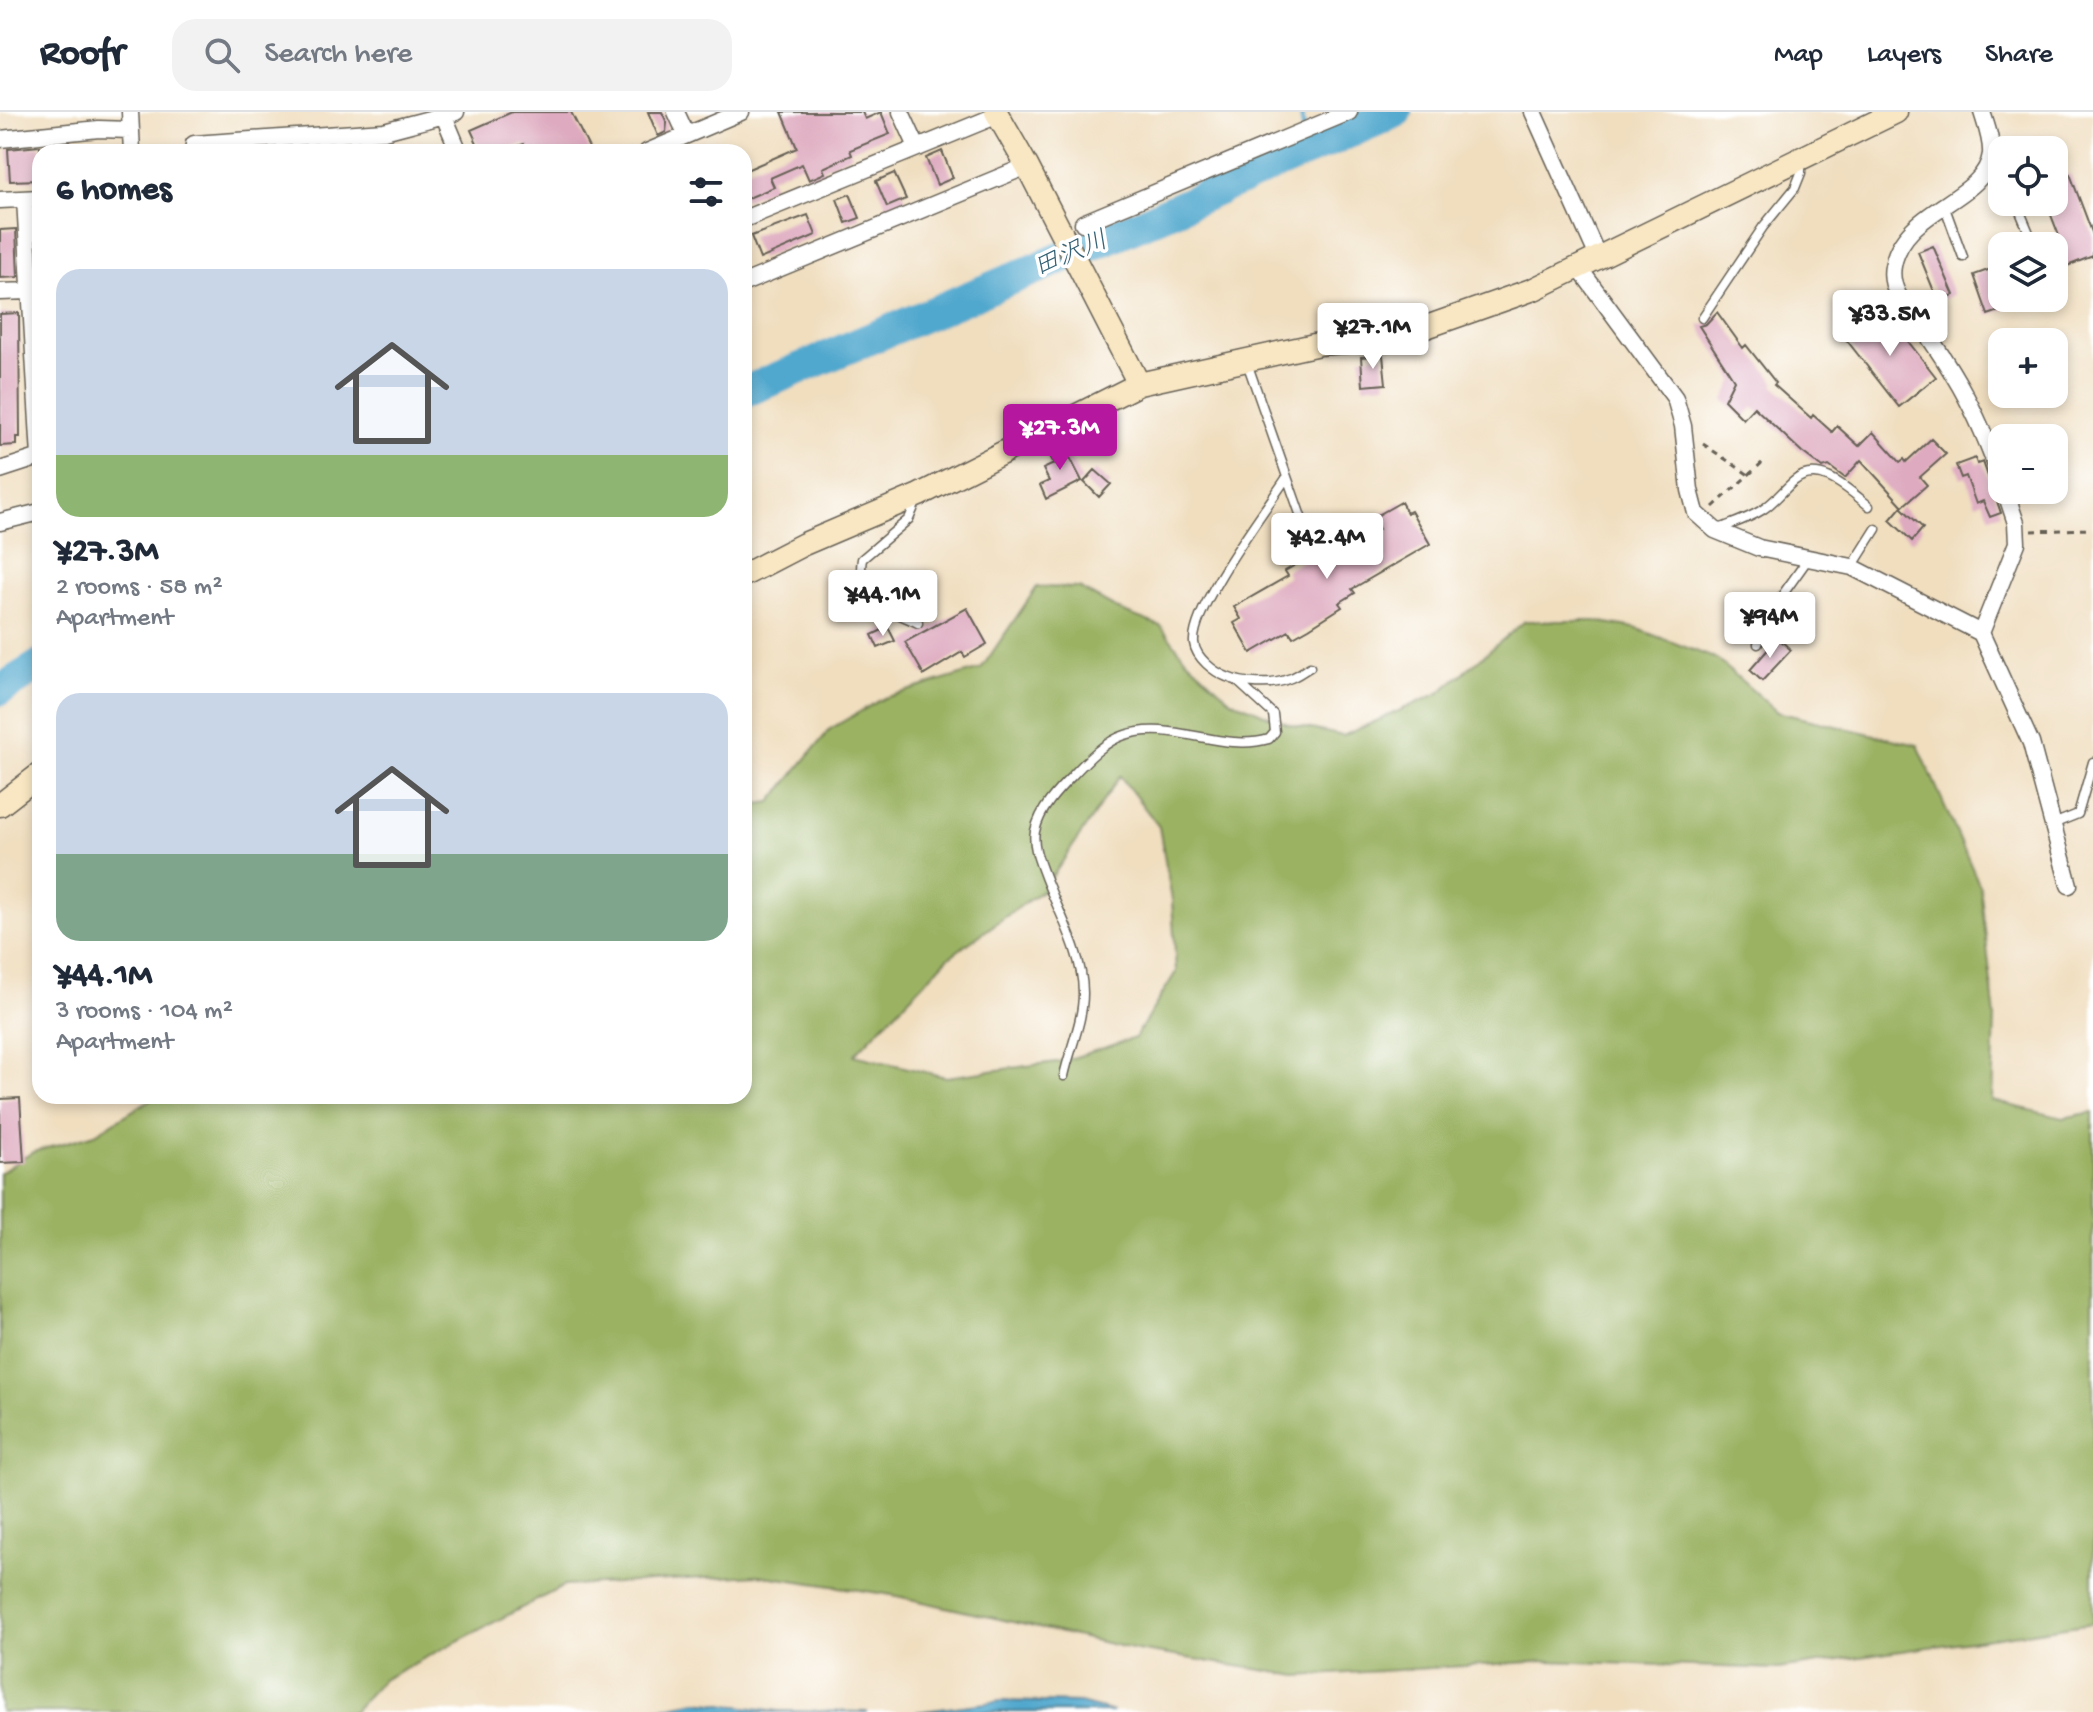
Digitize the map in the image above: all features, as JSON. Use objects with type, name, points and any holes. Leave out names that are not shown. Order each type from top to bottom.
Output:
[{"type":"street","points":[[130,112],[132,144]]},
{"type":"street","points":[[676,112],[686,134]]},
{"type":"street","points":[[664,144],[741,112]]},
{"type":"street","points":[[901,112],[917,147]]},
{"type":"street","points":[[1083,223],[1349,112]]},
{"type":"street","points":[[1533,112],[1589,264],[1675,398],[1684,431],[1690,490],[1696,513],[1715,530],[1759,548],[1852,567],[1981,633],[2031,743],[2069,885]]},
{"type":"street","points":[[752,571],[804,544],[919,495],[1139,384],[1319,344],[1395,338],[1534,289],[1896,112]]},
{"type":"street","points":[[1982,112],[1988,137]]},
{"type":"street","points":[[267,144],[384,131],[450,114],[457,144]]},
{"type":"street","points":[[752,216],[997,114],[1139,384]]},
{"type":"street","points":[[0,139],[99,129],[131,130]]},
{"type":"street","points":[[1988,161],[1978,179],[1928,214],[1905,237],[1893,266],[1894,282],[1903,305],[1962,388],[1988,449]]},
{"type":"street","points":[[752,280],[1027,166]]},
{"type":"street","points":[[0,200],[32,206]]},
{"type":"street","points":[[32,234],[32,324]]},
{"type":"street","points":[[0,292],[30,291]]},
{"type":"street","points":[[0,470],[32,460]]},
{"type":"street","points":[[1981,633],[2017,543],[2016,523],[2010,504]]},
{"type":"street","points":[[0,522],[32,514]]},
{"type":"street","points":[[0,805],[32,780]]},
{"type":"lane","points":[[1702,318],[1763,227],[1795,188],[1801,173],[1801,159]]},
{"type":"lane","points":[[1944,205],[1963,257]]},
{"type":"lane","points":[[1245,359],[1312,548]]},
{"type":"lane","points":[[1715,530],[1761,511],[1801,475],[1821,474],[1869,506]]},
{"type":"lane","points":[[1064,1076],[1078,1032],[1083,992],[1077,958],[1036,853],[1034,833],[1042,812],[1059,789],[1089,759],[1121,735],[1141,731],[1248,743],[1269,739],[1275,732],[1273,714],[1237,681],[1213,669],[1196,651],[1194,641],[1198,620],[1225,571],[1287,477]]},
{"type":"lane","points":[[918,623],[879,605],[862,585],[859,572],[862,559],[909,519],[919,495]]},
{"type":"lane","points":[[1852,567],[1876,529]]},
{"type":"lane","points":[[1758,644],[1766,618],[1809,558]]},
{"type":"lane","points":[[1237,681],[1286,680],[1310,667]]},
{"type":"lane","points":[[2053,824],[2078,814],[2093,762]]},
{"type":"path","points":[[1684,431],[1749,475]]},
{"type":"path","points":[[1701,517],[1765,460]]},
{"type":"path","points":[[2016,532],[2091,529]]},
{"type":"green space","points":[[1037,587],[1079,588],[1121,611],[1161,626],[1187,660],[1231,700],[1288,724],[1343,736],[1439,693],[1525,621],[1595,621],[1635,628],[1717,659],[1777,712],[1918,745],[1980,886],[1995,1017],[1992,1101],[2063,1118],[2093,1112],[2093,1623],[1778,1669],[1548,1661],[1298,1676],[1137,1650],[892,1595],[758,1575],[564,1586],[382,1680],[353,1712],[0,1712],[0,1173],[33,1152],[95,1134],[143,1104],[752,1104],[752,805],[771,802],[830,729],[884,698],[981,669]],"holes":[[[1120,776],[1159,827],[1172,900],[1176,972],[1135,1038],[1063,1061],[946,1077],[854,1055],[948,958],[1044,889]]]},
{"type":"water","points":[[697,1701],[778,1711],[868,1712],[639,1712]]},
{"type":"water","points":[[1002,1701],[1080,1703],[1114,1712],[916,1712]]},
{"type":"building","points":[[512,112],[571,112],[587,144],[477,144],[471,130]]},
{"type":"building","points":[[648,112],[662,112],[667,123],[666,132],[658,136]]},
{"type":"building","points":[[782,112],[862,112],[865,119],[881,112],[890,134],[850,150],[852,155],[823,168],[825,173],[809,180],[802,164],[770,178],[774,187],[752,197],[752,168],[797,148]]},
{"type":"building","points":[[32,147],[32,180],[10,181],[8,149]]},
{"type":"building","points":[[942,151],[953,178],[937,185],[926,158]]},
{"type":"building","points":[[894,173],[906,199],[887,207],[876,181]]},
{"type":"building","points":[[2068,175],[2093,235],[2093,256],[2068,266],[2068,232],[2058,232],[2051,216],[2068,216]]},
{"type":"building","points":[[850,194],[860,218],[846,223],[837,199]]},
{"type":"building","points":[[808,215],[816,235],[760,259],[752,236]]},
{"type":"building","points":[[16,229],[18,277],[0,278],[0,230]]},
{"type":"building","points":[[1933,246],[1954,295],[1938,301],[1918,252]]},
{"type":"building","points":[[1988,270],[1988,312],[1997,312],[1988,315],[1974,275]]},
{"type":"building","points":[[1882,308],[1936,377],[1899,407],[1845,338]]},
{"type":"building","points":[[1717,312],[1743,348],[1746,345],[1776,383],[1774,385],[1832,432],[1837,426],[1859,446],[1873,432],[1900,462],[1904,459],[1906,462],[1931,439],[1946,454],[1920,477],[1927,485],[1903,506],[1861,460],[1845,478],[1829,466],[1823,468],[1802,452],[1754,407],[1743,419],[1724,400],[1734,380],[1699,326],[1706,324]]},
{"type":"building","points":[[19,313],[20,437],[16,437],[16,445],[0,446],[0,314]]},
{"type":"building","points":[[1383,355],[1386,384],[1363,386],[1361,357]]},
{"type":"building","points":[[1062,442],[1082,481],[1046,499],[1040,485],[1049,481],[1043,469],[1054,464],[1047,450]]},
{"type":"building","points":[[1975,458],[1977,464],[1983,462],[1988,476],[1988,504],[1998,504],[2001,513],[1990,517],[1983,501],[1976,504],[1966,476],[1961,478],[1956,465]]},
{"type":"building","points":[[1095,470],[1111,484],[1099,497],[1084,482]]},
{"type":"building","points":[[1401,502],[1407,513],[1411,511],[1430,544],[1352,589],[1355,593],[1339,603],[1342,607],[1309,628],[1293,637],[1289,631],[1251,653],[1234,623],[1241,619],[1234,607],[1288,576],[1285,571],[1328,546],[1338,564],[1370,546],[1365,537],[1379,529],[1373,518]]},
{"type":"building","points":[[1901,507],[1923,528],[1912,541],[1890,520]]},
{"type":"building","points":[[967,608],[987,644],[965,657],[962,652],[924,675],[905,642]]},
{"type":"building","points":[[888,627],[895,641],[878,648],[872,635]]},
{"type":"building","points":[[1778,638],[1791,650],[1762,681],[1750,670]]},
{"type":"building","points":[[20,1098],[24,1162],[0,1163],[0,1099]]},
{"type":"waterway","points":[[1301,112],[1307,151]]},
{"type":"waterway","name":"田沢川","points":[[752,389],[1396,112]]},
{"type":"waterway","name":"田沢川","points":[[0,690],[32,670]]}]
